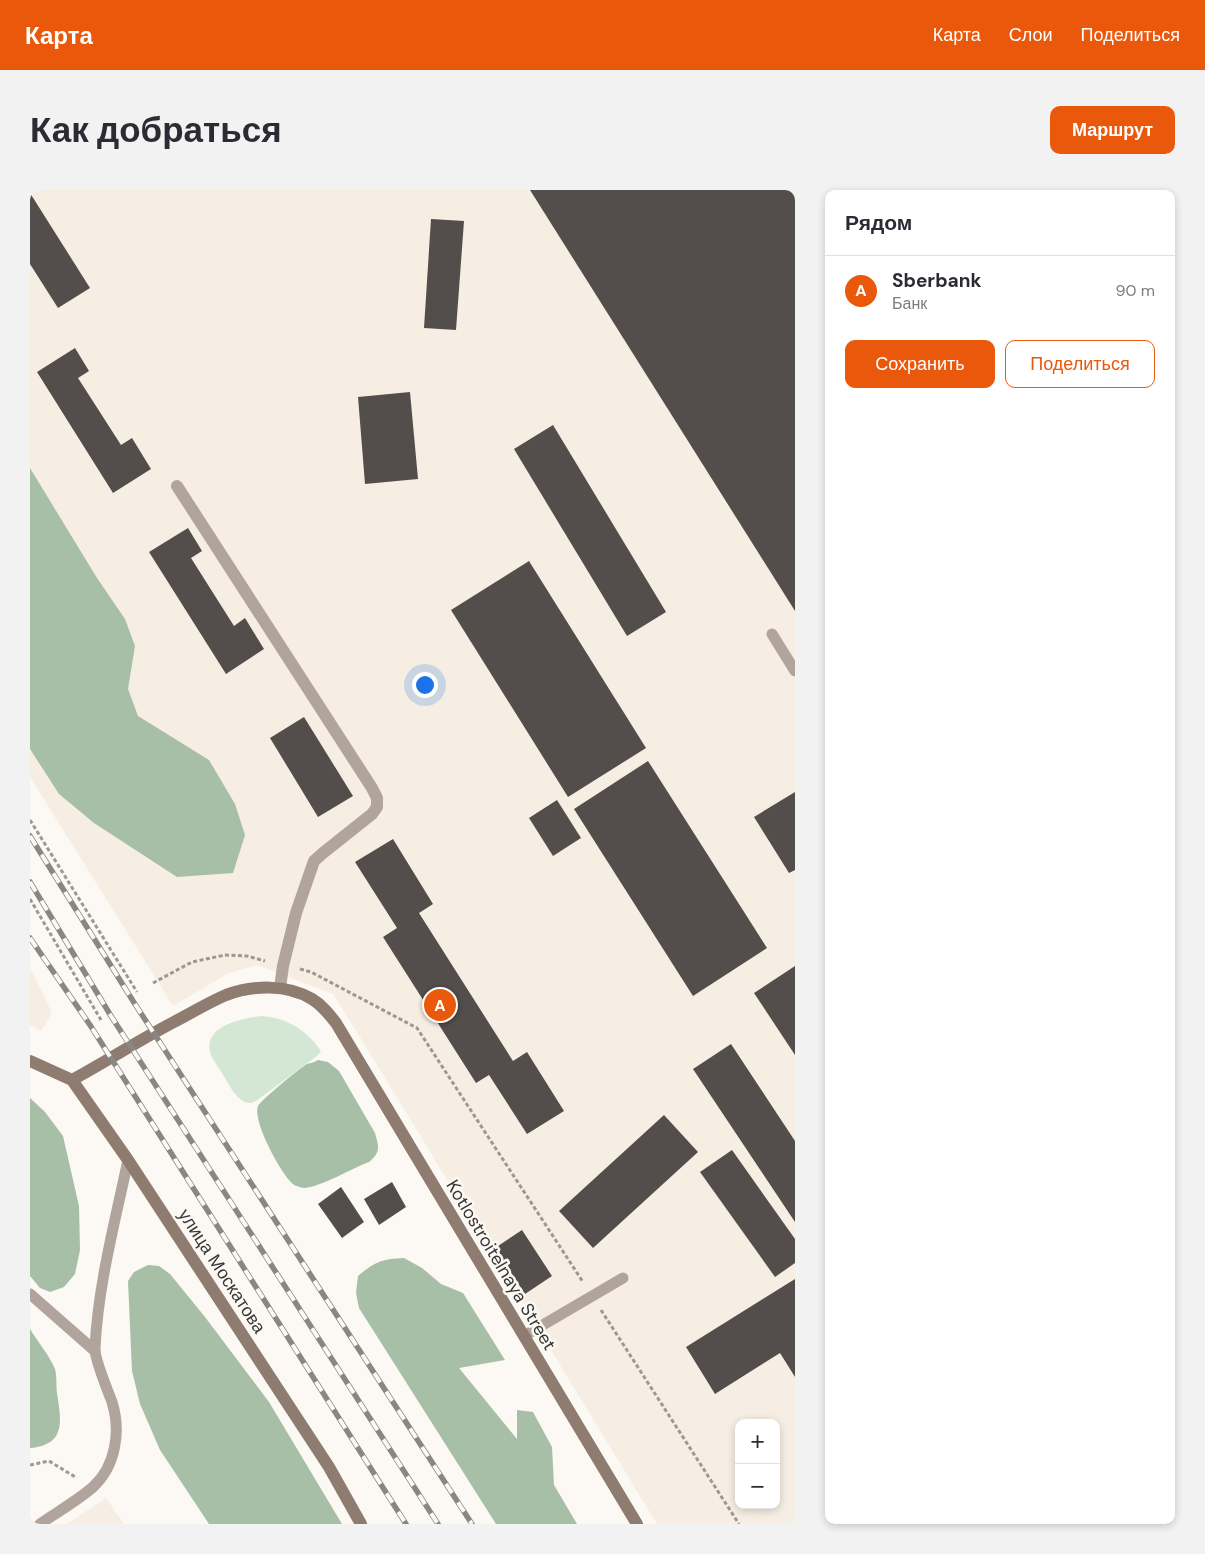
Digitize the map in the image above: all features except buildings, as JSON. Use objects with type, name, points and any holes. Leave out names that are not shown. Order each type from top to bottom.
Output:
[{"type":"main road","name":"Kotlostroitelnaya Street","points":[[72,1080],[154,1033],[228,994],[261,988],[280,988],[313,999],[336,1023],[637,1524]]},
{"type":"main road","points":[[30,1061],[72,1080]]},
{"type":"main road","name":"улица Москатова","points":[[72,1080],[128,1160],[330,1467],[361,1524]]},
{"type":"street","points":[[177,486],[377,798],[377,807],[372,814],[314,861],[296,913],[280,988]]},
{"type":"lane","points":[[772,634],[795,671]]},
{"type":"lane","points":[[40,1524],[92,1487],[100,1479],[112,1458],[117,1432],[114,1410],[94,1351],[98,1310],[128,1160]]},
{"type":"lane","points":[[524,1336],[623,1278]]},
{"type":"lane","points":[[30,1294],[94,1351]]},
{"type":"path","points":[[30,820],[137,992]]},
{"type":"path","points":[[30,899],[101,1020]]},
{"type":"path","points":[[153,983],[192,962]]},
{"type":"path","points":[[417,1028],[738,1524]]},
{"type":"path","points":[[30,1465],[49,1461],[92,1487]]},
{"type":"shaded area","points":[[30,190],[795,190],[795,1524],[657,1524],[333,994],[257,965],[229,973],[173,1006],[30,777]]},
{"type":"shaded area","points":[[30,968],[52,1013],[41,1031],[30,1025]]},
{"type":"shaded area","points":[[106,1498],[124,1524],[67,1524]]},
{"type":"green space","points":[[30,468],[97,578],[125,619],[135,646],[128,689],[138,716],[209,760],[235,804],[245,835],[233,873],[177,877],[94,823],[59,794],[30,749]]},
{"type":"green space","points":[[261,1016],[279,1019],[295,1026],[309,1037],[321,1051],[317,1056],[256,1101],[248,1103],[241,1100],[232,1090],[212,1058],[209,1045],[217,1031],[225,1026],[243,1019]]},
{"type":"green space","points":[[318,1060],[328,1062],[339,1071],[375,1133],[378,1149],[376,1155],[369,1162],[319,1184],[304,1188],[294,1185],[282,1171],[269,1148],[257,1113],[258,1106],[273,1091],[307,1064]]},
{"type":"green space","points":[[30,1098],[45,1112],[63,1136],[79,1206],[80,1250],[75,1274],[64,1287],[50,1292],[40,1288],[30,1276]]},
{"type":"green space","points":[[404,1258],[422,1268],[441,1284],[463,1293],[505,1360],[459,1368],[517,1439],[517,1410],[533,1412],[552,1447],[554,1485],[577,1524],[496,1524],[359,1308],[356,1293],[358,1276],[379,1262]]},
{"type":"green space","points":[[148,1265],[159,1266],[170,1274],[269,1402],[342,1524],[209,1524],[160,1450],[140,1404],[132,1371],[128,1281],[134,1272]]},
{"type":"green space","points":[[30,1329],[55,1369],[60,1421],[59,1430],[50,1442],[42,1446],[30,1448]]},
{"type":"railway","points":[[30,836],[133,1001],[472,1524]]},
{"type":"railway","points":[[30,882],[111,1016],[438,1524]]},
{"type":"railway","points":[[30,938],[90,1025],[406,1524]]},
{"type":"place","name":"Sberbank","points":[[440,1005]]}]
